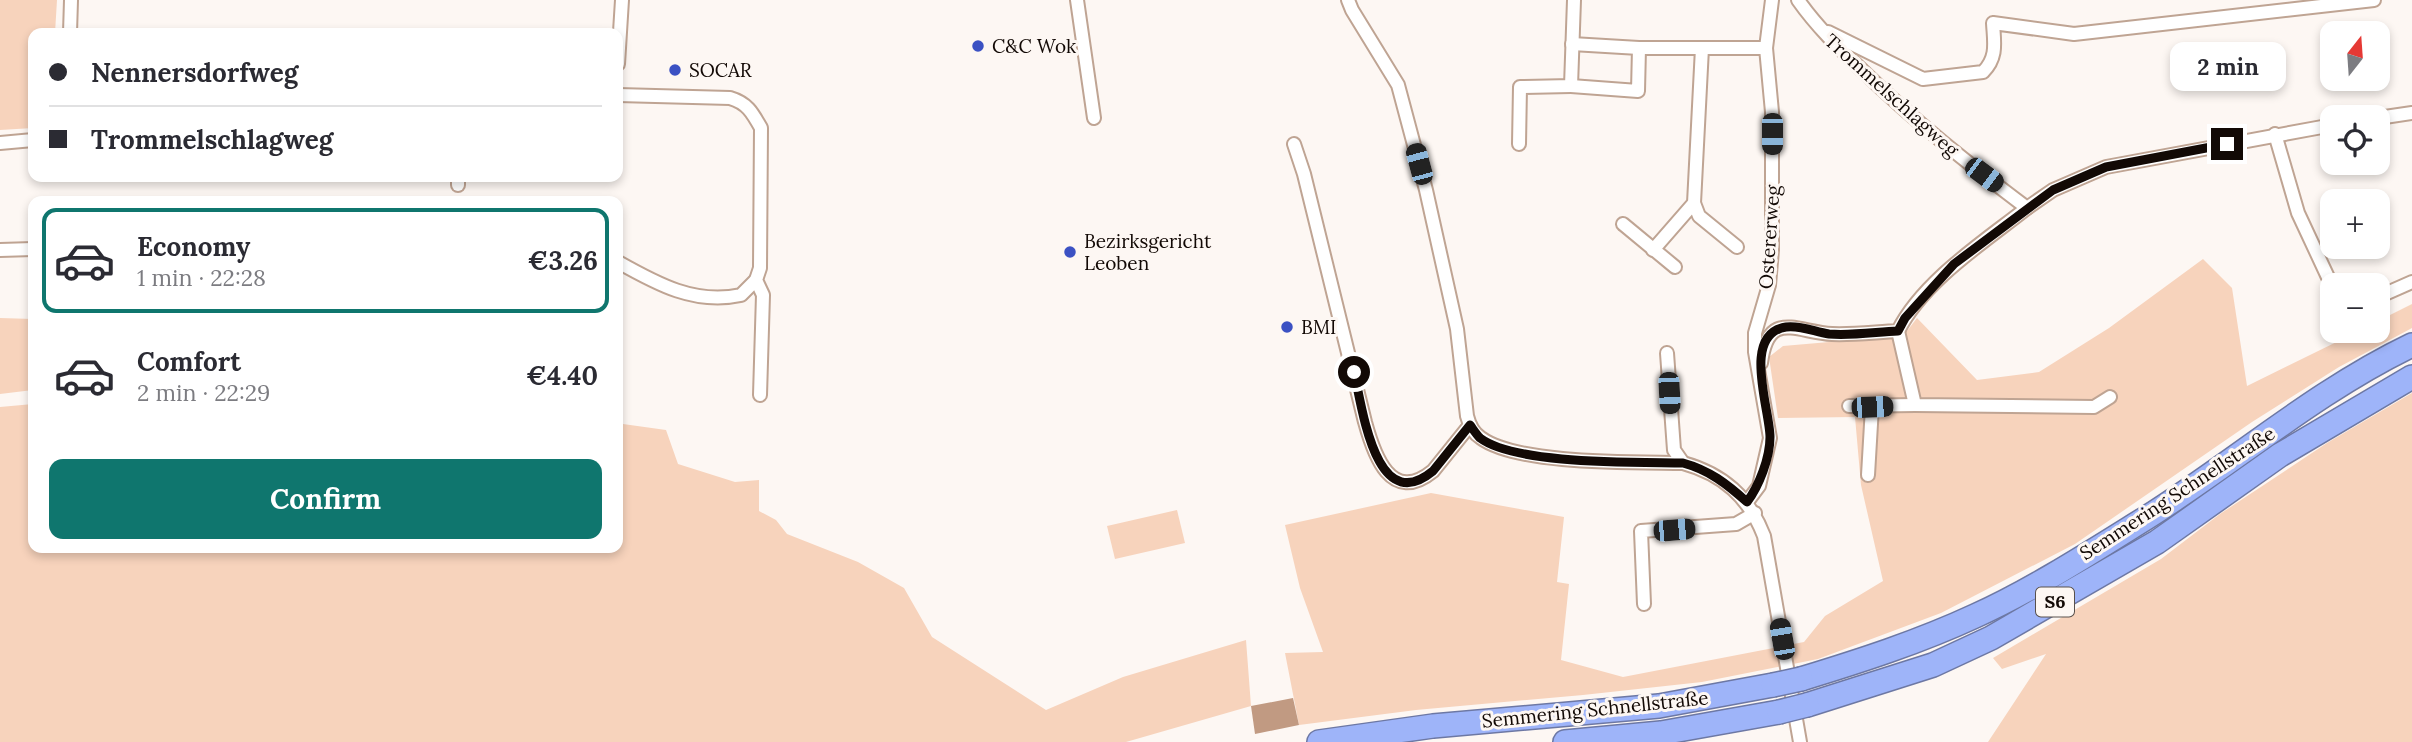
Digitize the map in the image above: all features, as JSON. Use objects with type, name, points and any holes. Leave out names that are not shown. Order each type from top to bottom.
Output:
[{"type":"highway","name":"Semmering Schnellstraße","points":[[1319,742],[1433,726],[1659,706],[1801,679],[1920,639],[1977,615],[2147,518],[2334,389],[2412,345]]},
{"type":"highway","name":"Semmering Schnellstraße","points":[[1565,742],[1661,733],[1779,712],[1933,665],[1991,638],[2157,542],[2280,455],[2412,377]]},
{"type":"street","points":[[70,28],[71,0]]},
{"type":"street","points":[[620,28],[621,0]]},
{"type":"street","points":[[1077,0],[1094,118]]},
{"type":"street","points":[[1348,0],[1398,85],[1426,190],[1457,328],[1470,425],[1481,439],[1545,457],[1683,463],[1698,467],[1723,480],[1747,502],[1765,536],[1800,742]]},
{"type":"street","points":[[1570,86],[1574,0]]},
{"type":"street","name":"Ostererweg","points":[[1747,502],[1759,486],[1770,438],[1755,352],[1755,333],[1769,285],[1773,198],[1772,113],[1766,48],[1772,0]]},
{"type":"street","name":"Trommelschlagweg","points":[[1798,0],[1818,27],[1899,107],[2027,208]]},
{"type":"street","points":[[1818,27],[1923,79],[1983,72],[1991,64],[1995,52],[1993,23],[2074,34],[2374,0]]},
{"type":"street","points":[[1572,44],[1639,48],[1766,48]]},
{"type":"street","points":[[1519,144],[1520,87],[1570,86],[1638,91],[1639,48]]},
{"type":"street","points":[[1653,250],[1694,202],[1702,48]]},
{"type":"street","points":[[623,94],[730,98],[741,101],[751,110],[761,128],[760,268],[756,279],[741,295],[708,298],[670,290],[623,265]]},
{"type":"street","points":[[2390,116],[2412,113]]},
{"type":"street","points":[[1915,405],[1898,331],[1905,318],[1954,264],[2053,190],[2106,167],[2320,127]]},
{"type":"street","points":[[2275,134],[2298,213],[2326,273]]},
{"type":"street","points":[[0,143],[28,140]]},
{"type":"street","points":[[1294,144],[1304,174],[1373,452],[1380,464],[1387,474],[1399,481],[1413,482],[1426,477],[1470,425]]},
{"type":"street","name":"Ostererweg","points":[[1694,202],[1699,216],[1737,247]]},
{"type":"street","points":[[1623,224],[1675,267]]},
{"type":"street","points":[[0,250],[28,249]]},
{"type":"street","points":[[756,279],[764,295],[760,395]]},
{"type":"street","points":[[2390,292],[2412,282]]},
{"type":"street","points":[[1760,371],[1763,348],[1772,333],[1785,327],[1800,327],[1830,334],[1898,331]]},
{"type":"street","points":[[1667,353],[1674,450],[1683,463]]},
{"type":"street","points":[[1849,406],[2094,407],[2110,397]]},
{"type":"street","points":[[1868,475],[1872,407]]},
{"type":"street","points":[[1644,604],[1641,531],[1736,524],[1757,518]]},
{"type":"shaded area","points":[[0,0],[57,0],[55,28],[28,28],[28,128],[0,130]]},
{"type":"shaded area","points":[[2203,259],[2232,288],[2247,386],[2335,343],[2384,343],[2339,367],[2252,422],[2075,544],[1941,613],[1818,659],[1702,682],[1416,710],[1299,725],[1285,653],[1323,652],[1300,588],[1285,525],[1431,493],[1564,517],[1557,582],[1569,584],[1561,660],[1623,677],[1804,642],[1825,616],[1883,581],[1861,485],[1855,417],[1778,418],[1769,357],[1783,346],[1887,337],[1907,331],[1917,318],[1977,380],[2039,372],[2109,328]]},
{"type":"shaded area","points":[[2412,304],[2412,328],[2390,340],[2390,315]]},
{"type":"shaded area","points":[[0,318],[28,319],[28,391],[0,394]]},
{"type":"shaded area","points":[[2412,393],[2412,742],[1988,742],[2046,654],[2002,669],[1993,658],[2161,559],[2220,514],[2327,443]]},
{"type":"shaded area","points":[[28,404],[28,553],[623,553],[623,424],[666,430],[678,464],[735,482],[759,480],[759,511],[776,520],[787,534],[858,562],[904,588],[932,637],[1046,710],[1123,677],[1246,640],[1251,706],[1126,742],[0,742],[0,407]]},
{"type":"shaded area","points":[[1177,510],[1185,543],[1115,559],[1107,526]]},
{"type":"shaded area","points":[[1293,698],[1299,725],[1255,734],[1251,706]]},
{"type":"place","name":"C&C Wok","points":[[978,46]]},
{"type":"place","name":"SOCAR","points":[[675,70]]},
{"type":"place","name":"Bezirksgericht Leoben","points":[[1070,252]]},
{"type":"place","name":"BMI","points":[[1287,327]]},
{"type":"route","points":[[1354,372],[1373,452],[1387,474],[1399,481],[1413,482],[1426,477],[1470,425],[1481,439],[1545,457],[1683,463],[1698,467],[1723,480],[1747,502],[1759,486],[1770,438],[1760,371],[1763,348],[1772,333],[1785,327],[1800,327],[1830,334],[1898,331],[1905,318],[1954,264],[2053,190],[2106,167],[2227,144]]}]
